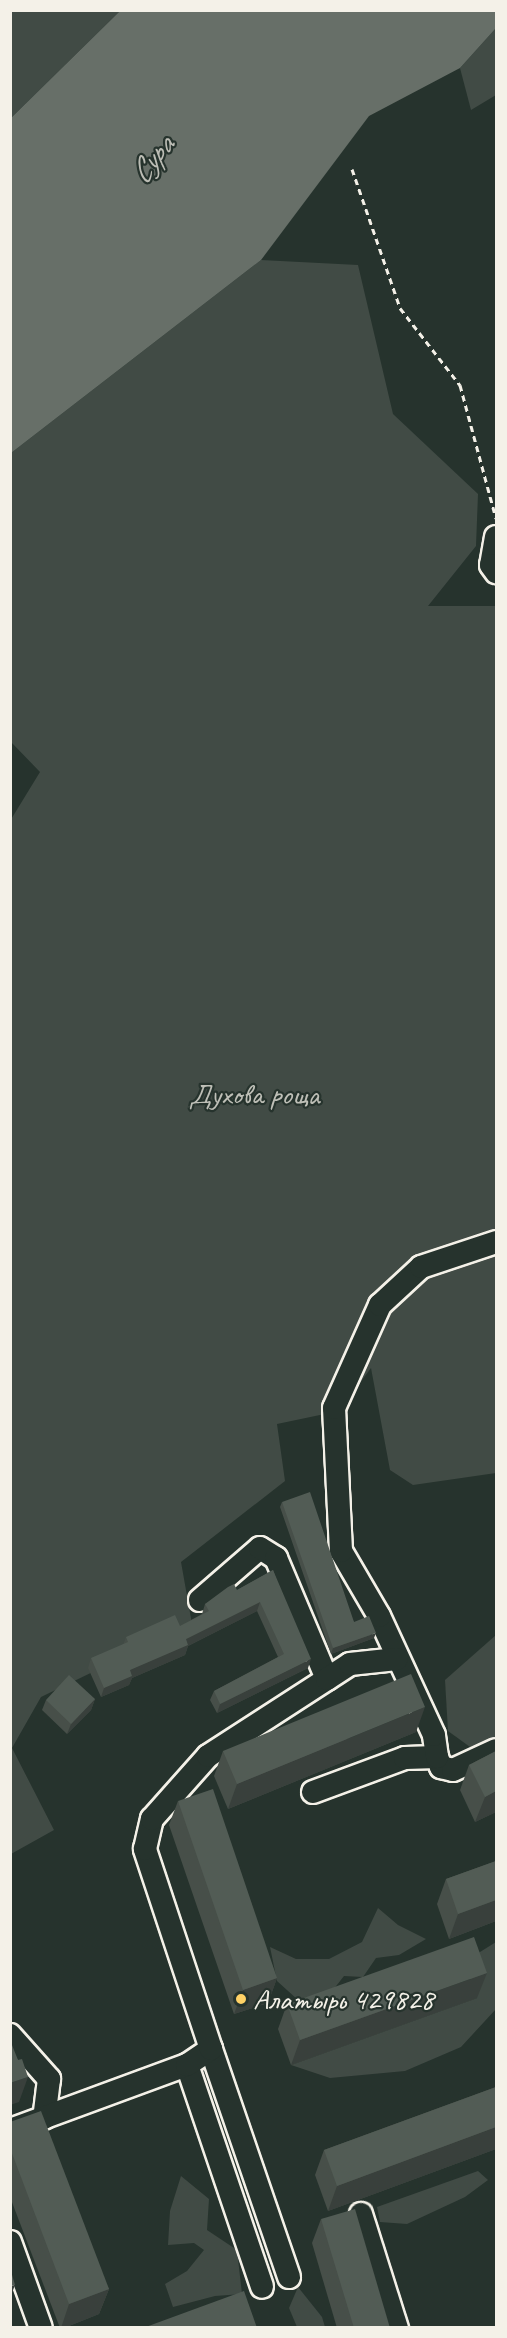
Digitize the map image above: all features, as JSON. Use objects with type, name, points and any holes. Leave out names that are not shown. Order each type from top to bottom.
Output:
[{"type":"lane","points":[[496,537],[491,565],[496,572]]},
{"type":"lane","points":[[496,1242],[421,1267],[380,1305],[334,1408],[341,1551],[379,1616],[434,1735],[441,1767],[453,1770],[496,1750]]},
{"type":"lane","points":[[200,1600],[260,1548],[276,1558],[327,1679]]},
{"type":"lane","points":[[289,2277],[145,1848],[152,1819],[208,1756],[350,1664],[398,1659]]},
{"type":"lane","points":[[313,1792],[405,1758],[437,1757]]},
{"type":"lane","points":[[10,2035],[49,2079],[44,2118]]},
{"type":"lane","points":[[10,2130],[187,2065],[211,2049]]},
{"type":"lane","points":[[187,2065],[262,2288]]},
{"type":"lane","points":[[361,2214],[397,2328]]},
{"type":"lane","points":[[11,2246],[41,2328]]},
{"type":"path","points":[[352,169],[400,308],[460,385],[496,520]]},
{"type":"green space","points":[[11,11],[120,11],[11,118]]},
{"type":"green space","points":[[496,28],[496,95],[471,110],[460,68]]},
{"type":"green space","name":"Духова роща","points":[[261,260],[358,265],[393,414],[478,494],[476,546],[428,606],[496,606],[496,1473],[413,1485],[390,1470],[371,1368],[339,1411],[277,1424],[285,1481],[181,1562],[192,1624],[41,1697],[12,1748],[54,1830],[11,1854],[10,821],[40,772],[11,742],[11,453]]},
{"type":"green space","points":[[496,1635],[496,1744],[477,1752],[448,1731],[445,1680]]},
{"type":"green space","points":[[378,1908],[398,1925],[426,1939],[399,1955],[376,1958],[363,1977],[344,1976],[333,1990],[298,2000],[277,1981],[270,1947],[296,1959],[329,1959],[362,1942]]},
{"type":"green space","points":[[496,1942],[496,2009],[461,2047],[405,2071],[330,2078],[291,2065],[477,1998],[464,1962]]},
{"type":"green space","points":[[478,2171],[488,2180],[465,2197],[407,2224],[380,2222],[377,2207]]},
{"type":"green space","points":[[181,2176],[209,2199],[207,2230],[237,2250],[242,2294],[215,2296],[173,2307],[165,2284],[187,2271],[204,2250],[194,2243],[168,2245],[170,2211]]},
{"type":"green space","points":[[298,2287],[322,2317],[325,2327],[297,2327],[289,2308]]},
{"type":"water","name":"Сура","points":[[496,10],[496,28],[460,68],[369,116],[261,260],[11,453],[11,118],[120,11]]},
{"type":"building","points":[[310,1492],[354,1622],[369,1616],[376,1633],[333,1648],[282,1502]]},
{"type":"building","points":[[273,1570],[311,1659],[220,1704],[214,1691],[284,1654],[260,1602],[186,1639],[188,1645],[130,1670],[132,1676],[104,1688],[91,1658],[128,1642],[126,1637],[175,1615],[180,1626],[209,1611],[205,1604],[228,1587],[234,1584],[237,1590]]},
{"type":"building","points":[[411,1674],[425,1707],[237,1784],[223,1751]]},
{"type":"building","points":[[69,1675],[95,1699],[71,1724],[46,1700]]},
{"type":"building","points":[[496,1751],[496,1791],[485,1797],[469,1765]]},
{"type":"building","points":[[213,1789],[277,1978],[243,1990],[178,1801]]},
{"type":"building","points":[[496,1861],[496,1900],[458,1914],[446,1879]]},
{"type":"building","points":[[474,1937],[487,1973],[300,2040],[287,2004]]},
{"type":"building","points":[[10,2040],[18,2060],[22,2059],[28,2077],[10,2083]]},
{"type":"building","points":[[496,2087],[496,2127],[337,2186],[324,2150]]},
{"type":"building","points":[[41,2111],[109,2289],[69,2304],[10,2148],[10,2122]]},
{"type":"building","points":[[355,2209],[390,2328],[354,2328],[321,2219]]},
{"type":"building","points":[[10,2268],[15,2285],[10,2286]]},
{"type":"building","points":[[244,2291],[257,2328],[143,2328]]},
{"type":"place","name":"Алатырь 429828","points":[[241,1999]]}]
